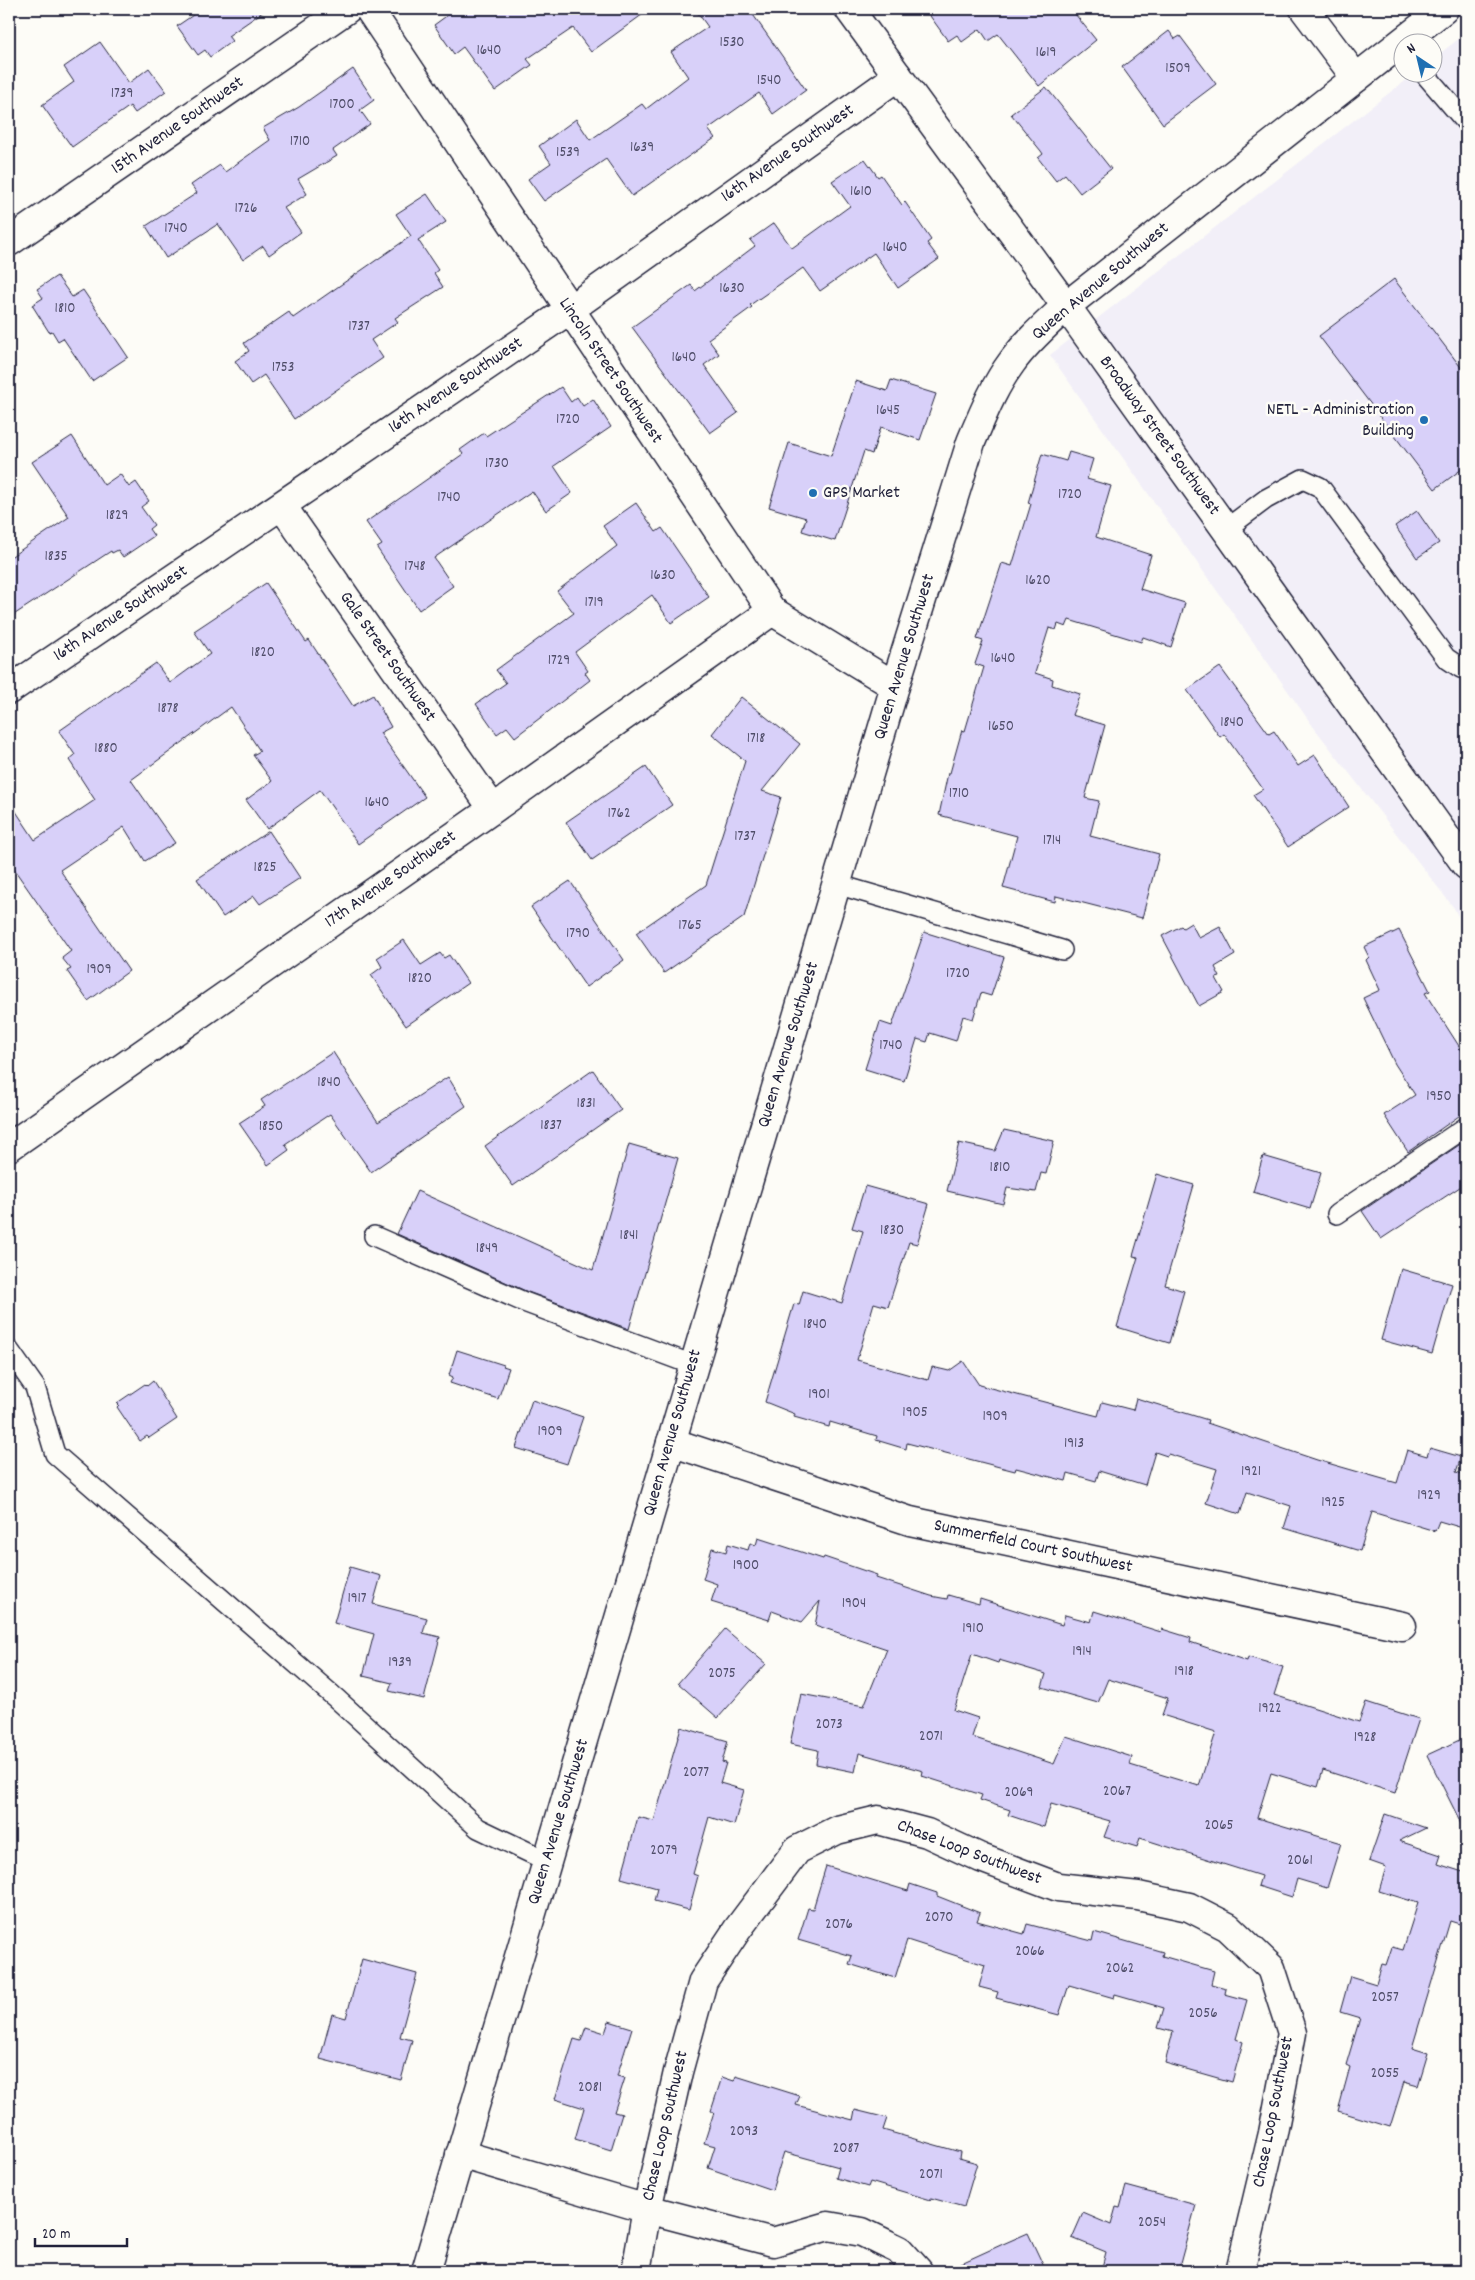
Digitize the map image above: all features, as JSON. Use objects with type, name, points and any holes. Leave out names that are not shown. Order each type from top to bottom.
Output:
[{"type":"street","name":"15th Avenue Southwest","points":[[9,242],[347,9]]},
{"type":"street","name":"Lincoln Street Southwest","points":[[369,9],[568,310],[772,612],[895,686]]},
{"type":"street","name":"Broadway Street Southwest","points":[[849,9],[1066,306],[1466,865]]},
{"type":"street","points":[[1304,9],[1356,78]]},
{"type":"street","name":"Queen Avenue Southwest","points":[[1417,32],[1444,9]]},
{"type":"street","name":"Queen Avenue Southwest","points":[[426,2271],[895,686],[971,442],[983,414],[997,385],[1012,362],[1035,335],[1066,306],[1356,78],[1392,52]]},
{"type":"street","name":"16th Avenue Southwest","points":[[9,690],[568,310],[898,76]]},
{"type":"street","name":"Gale Street Southwest","points":[[282,506],[493,809]]},
{"type":"street","name":"17th Avenue Southwest","points":[[9,1147],[772,612]]},
{"type":"street","name":"Summerfield Court Southwest","points":[[671,1442],[910,1521],[1402,1626]]},
{"type":"street","name":"Chase Loop Southwest","points":[[636,2271],[647,2209],[678,2072],[703,1981],[742,1922],[797,1850],[837,1830],[878,1820],[927,1833],[981,1858],[1058,1887],[1138,1896],[1189,1907],[1228,1928],[1271,1968],[1292,2033],[1273,2133],[1240,2271]]},
{"type":"street","points":[[460,2154],[647,2209],[773,2242],[828,2226],[862,2232],[899,2250],[918,2271]]},
{"type":"lane","points":[[1432,82],[1466,122]]},
{"type":"lane","points":[[1226,529],[1266,498],[1303,479],[1320,487],[1446,658],[1461,668],[1466,665]]},
{"type":"lane","points":[[836,884],[1062,950]]},
{"type":"lane","points":[[1337,1214],[1466,1127]]},
{"type":"lane","points":[[374,1236],[524,1302],[694,1365]]},
{"type":"lane","points":[[9,1350],[35,1387],[55,1454],[338,1700],[478,1828],[547,1861]]},
{"type":"shaded area","points":[[1466,33],[1466,932],[1454,908],[1312,725],[1050,355],[1403,82],[1442,82],[1442,52]]},
{"type":"building","points":[[202,9],[267,9],[228,36],[232,41],[210,57],[205,50],[198,55],[177,26]]},
{"type":"building","points":[[456,9],[650,9],[591,52],[573,28],[527,59],[532,65],[495,91],[463,47],[454,54],[434,25]]},
{"type":"building","points":[[695,9],[749,9],[806,90],[773,114],[759,93],[708,129],[715,138],[632,196],[606,159],[544,201],[528,179],[551,163],[539,146],[576,119],[590,140],[642,104],[646,109],[688,77],[671,52],[708,27]]},
{"type":"building","points":[[925,9],[1071,9],[1096,40],[1039,86],[998,34],[988,41],[980,29],[962,42],[957,35],[948,41]]},
{"type":"building","points":[[1169,31],[1175,39],[1180,36],[1216,84],[1163,124],[1122,67]]},
{"type":"building","points":[[100,42],[129,83],[149,68],[166,91],[135,113],[130,106],[72,147],[42,105],[74,82],[64,67]]},
{"type":"building","points":[[353,69],[374,100],[360,110],[370,124],[333,150],[337,156],[298,179],[307,194],[284,208],[301,232],[269,255],[263,246],[243,260],[218,224],[166,258],[146,226],[197,193],[191,185],[220,165],[225,172],[270,140],[263,128],[299,107]]},
{"type":"building","points":[[1046,87],[1111,169],[1080,193],[1065,174],[1056,181],[1038,158],[1043,154],[1041,151],[1011,114]]},
{"type":"building","points":[[865,159],[878,177],[881,175],[902,205],[905,202],[931,240],[927,243],[939,259],[898,288],[874,253],[820,291],[803,268],[750,305],[752,307],[708,339],[719,354],[704,365],[738,413],[710,433],[632,327],[691,285],[695,291],[755,246],[750,240],[774,223],[792,248],[850,206],[832,181]]},
{"type":"building","points":[[427,194],[446,222],[418,240],[438,270],[434,273],[443,287],[395,318],[398,322],[371,340],[383,358],[294,419],[264,375],[251,384],[235,361],[249,351],[244,343],[289,312],[293,318],[411,236],[396,214]]},
{"type":"building","points":[[57,276],[72,297],[83,290],[128,357],[92,381],[63,338],[58,341],[52,331],[49,332],[32,305],[43,298],[37,289]]},
{"type":"building","name":"NETL - Administration Building","points":[[1394,279],[1466,374],[1466,466],[1435,489],[1319,336]]},
{"type":"building","points":[[891,380],[936,394],[920,440],[881,427],[872,454],[864,451],[835,541],[802,531],[806,518],[769,507],[789,443],[831,456],[856,381],[887,391]]},
{"type":"building","points":[[561,387],[571,402],[577,397],[583,406],[593,399],[611,427],[554,466],[572,493],[546,511],[532,491],[434,558],[453,586],[419,610],[377,548],[382,545],[366,522],[463,454],[460,450],[484,433],[486,436]]},
{"type":"building","points":[[72,436],[104,485],[120,474],[129,487],[136,482],[149,501],[141,507],[154,525],[149,529],[154,536],[123,557],[118,550],[112,553],[111,551],[9,618],[9,558],[69,517],[32,462]]},
{"type":"building","points":[[1069,452],[1093,459],[1087,479],[1111,486],[1096,537],[1151,555],[1140,589],[1185,603],[1171,647],[1143,637],[1141,642],[1069,620],[1066,627],[1058,624],[1056,630],[1049,628],[1035,673],[1053,679],[1052,685],[1080,694],[1072,715],[1105,725],[1085,798],[1099,801],[1090,836],[1159,854],[1142,918],[1056,896],[1055,902],[1003,888],[1017,836],[939,815],[948,773],[950,773],[962,730],[965,731],[984,667],[975,664],[983,641],[977,639],[1002,563],[1012,566],[1031,504],[1028,503],[1042,454],[1066,461]]},
{"type":"building","points":[[636,503],[656,532],[662,528],[709,597],[671,623],[652,595],[575,652],[588,671],[585,673],[590,680],[515,737],[507,727],[497,734],[476,704],[506,683],[496,670],[574,613],[557,591],[617,546],[603,526]]},
{"type":"building","points":[[1417,511],[1439,543],[1417,558],[1395,526]]},
{"type":"building","points":[[266,583],[306,642],[309,640],[353,706],[373,695],[391,727],[380,733],[425,797],[358,844],[320,790],[267,829],[246,800],[272,781],[253,755],[260,751],[231,707],[131,780],[175,843],[145,861],[124,827],[60,870],[129,971],[88,1001],[67,971],[71,969],[62,958],[71,951],[9,862],[9,801],[35,840],[95,800],[69,760],[75,755],[59,731],[156,663],[170,683],[210,654],[194,631]]},
{"type":"building","points":[[1220,667],[1269,734],[1274,731],[1298,766],[1315,755],[1349,807],[1288,847],[1253,795],[1263,789],[1224,734],[1220,737],[1187,690]]},
{"type":"building","points":[[741,697],[800,744],[762,791],[781,797],[744,917],[664,973],[636,933],[706,885],[745,761],[712,734]]},
{"type":"building","points":[[646,767],[672,805],[592,860],[566,822]]},
{"type":"building","points":[[269,831],[300,878],[260,904],[254,896],[223,917],[197,879]]},
{"type":"building","points":[[570,881],[624,960],[586,987],[531,907]]},
{"type":"building","points":[[1191,923],[1199,938],[1220,927],[1235,955],[1215,967],[1220,977],[1216,978],[1224,992],[1199,1006],[1162,936]]},
{"type":"building","points":[[1399,930],[1430,991],[1425,993],[1466,1057],[1466,1111],[1408,1152],[1384,1115],[1415,1095],[1395,1064],[1363,998],[1380,990],[1366,960],[1369,957],[1364,947]]},
{"type":"building","points":[[924,932],[1004,957],[991,996],[981,993],[973,1019],[963,1016],[956,1041],[930,1033],[927,1042],[917,1039],[904,1081],[865,1069],[880,1022],[892,1026]]},
{"type":"building","points":[[404,940],[421,965],[440,953],[444,958],[449,955],[468,983],[406,1026],[371,975],[382,967],[377,958]]},
{"type":"building","points":[[333,1052],[378,1122],[448,1077],[466,1106],[371,1172],[330,1114],[285,1144],[289,1150],[268,1165],[239,1123],[265,1106],[261,1100]]},
{"type":"building","points":[[593,1070],[621,1110],[513,1186],[485,1146]]},
{"type":"building","points":[[1004,1130],[1054,1141],[1046,1174],[1041,1173],[1036,1192],[1007,1188],[1003,1204],[947,1191],[959,1143],[995,1151]]},
{"type":"building","points":[[1462,1143],[1466,1150],[1466,1183],[1381,1239],[1362,1211]]},
{"type":"building","points":[[629,1144],[678,1158],[629,1329],[528,1292],[397,1234],[417,1191],[593,1270]]},
{"type":"building","points":[[1263,1156],[1321,1173],[1310,1209],[1253,1192]]},
{"type":"building","points":[[1157,1174],[1194,1185],[1165,1285],[1184,1291],[1169,1343],[1117,1327],[1138,1257],[1133,1256]]},
{"type":"building","points":[[865,1186],[929,1204],[917,1244],[909,1242],[888,1307],[874,1303],[857,1360],[928,1380],[932,1367],[949,1371],[963,1361],[979,1385],[1098,1416],[1102,1402],[1133,1410],[1136,1398],[1208,1420],[1207,1423],[1317,1460],[1397,1483],[1407,1450],[1427,1456],[1430,1448],[1461,1457],[1456,1472],[1466,1475],[1466,1529],[1439,1521],[1435,1531],[1372,1512],[1360,1551],[1284,1528],[1291,1506],[1247,1492],[1240,1514],[1206,1503],[1217,1469],[1168,1454],[1167,1456],[1155,1452],[1145,1485],[1099,1471],[1096,1481],[1068,1473],[1066,1481],[1016,1468],[1015,1471],[907,1443],[906,1449],[876,1440],[877,1436],[830,1422],[829,1427],[794,1417],[795,1414],[765,1402],[794,1304],[799,1305],[803,1291],[842,1303],[863,1231],[852,1228]]},
{"type":"building","points":[[1401,1269],[1452,1284],[1432,1354],[1381,1340]]},
{"type":"building","points":[[457,1350],[509,1368],[498,1399],[450,1383],[453,1377],[449,1375]]},
{"type":"building","points":[[153,1381],[177,1419],[149,1438],[147,1436],[140,1441],[117,1407],[119,1405],[117,1403],[145,1384],[147,1386]]},
{"type":"building","points":[[532,1400],[583,1417],[567,1464],[516,1448]]},
{"type":"building","points":[[758,1538],[823,1559],[824,1557],[877,1575],[876,1578],[931,1596],[947,1599],[948,1595],[979,1604],[980,1599],[1062,1625],[1065,1615],[1091,1622],[1094,1611],[1161,1632],[1162,1629],[1191,1638],[1190,1642],[1247,1661],[1248,1657],[1283,1667],[1274,1695],[1359,1722],[1366,1702],[1419,1719],[1395,1793],[1323,1770],[1318,1787],[1271,1773],[1257,1818],[1341,1843],[1327,1888],[1297,1879],[1292,1897],[1258,1886],[1261,1876],[1140,1838],[1137,1847],[1104,1837],[1110,1821],[1051,1804],[1044,1827],[1008,1815],[1010,1810],[980,1800],[982,1795],[922,1776],[923,1771],[859,1753],[855,1772],[816,1764],[818,1750],[790,1744],[801,1694],[864,1706],[887,1649],[815,1625],[820,1601],[802,1622],[772,1611],[769,1620],[711,1602],[717,1584],[703,1579],[712,1548],[726,1552],[728,1544],[748,1550],[750,1543],[756,1545]],"holes":[[[972,1654],[998,1663],[999,1660],[1046,1674],[1042,1687],[1098,1703],[1108,1679],[1168,1698],[1162,1715],[1216,1732],[1199,1786],[1130,1765],[1132,1757],[1066,1736],[1054,1764],[972,1737],[978,1718],[954,1710]]]},
{"type":"building","points":[[350,1567],[381,1576],[373,1604],[427,1618],[423,1633],[440,1637],[424,1699],[389,1691],[392,1683],[363,1676],[374,1634],[334,1623]]},
{"type":"building","points":[[725,1629],[766,1664],[718,1718],[678,1683]]},
{"type":"building","points":[[681,1727],[728,1741],[722,1762],[726,1763],[720,1783],[744,1790],[734,1825],[709,1817],[693,1874],[698,1876],[689,1910],[654,1901],[657,1888],[621,1878],[638,1817],[654,1821]]},
{"type":"building","points":[[1466,1737],[1466,1833],[1427,1755]]},
{"type":"building","points":[[1385,1814],[1426,1828],[1399,1841],[1441,1855],[1438,1864],[1466,1873],[1466,1926],[1450,1921],[1412,2048],[1428,2053],[1418,2086],[1404,2082],[1390,2127],[1338,2111],[1350,2067],[1346,2065],[1360,2018],[1340,2012],[1350,1976],[1376,1984],[1382,1964],[1386,1965],[1392,1947],[1403,1950],[1418,1903],[1379,1891],[1386,1867],[1369,1861]]},
{"type":"building","points":[[826,1866],[908,1891],[910,1884],[937,1893],[937,1896],[980,1913],[977,1921],[1024,1934],[1027,1924],[1092,1941],[1094,1932],[1163,1952],[1162,1956],[1214,1971],[1211,1984],[1226,1988],[1225,1994],[1247,2000],[1236,2039],[1243,2042],[1232,2082],[1165,2063],[1173,2032],[1158,2028],[1164,2008],[1115,1994],[1114,1998],[1069,1985],[1059,2015],[996,1998],[998,1992],[979,1987],[985,1965],[907,1940],[895,1978],[849,1964],[852,1956],[798,1940],[808,1908],[813,1909]]},
{"type":"building","points":[[362,1959],[417,1974],[400,2037],[412,2040],[401,2080],[320,2059],[332,2014],[346,2018]]},
{"type":"building","points":[[609,2021],[632,2028],[617,2076],[625,2078],[614,2112],[622,2114],[611,2150],[575,2139],[584,2108],[555,2099],[574,2039],[581,2041],[586,2027],[605,2033]]},
{"type":"building","points":[[736,2076],[800,2096],[796,2105],[853,2120],[855,2110],[887,2118],[883,2130],[960,2152],[959,2158],[977,2163],[964,2207],[931,2198],[931,2200],[870,2182],[868,2187],[836,2178],[839,2167],[784,2152],[772,2190],[708,2168],[715,2146],[704,2143],[714,2112],[711,2111],[722,2077],[734,2081]]},
{"type":"building","points":[[1126,2186],[1196,2205],[1178,2271],[1101,2271],[1106,2252],[1072,2238],[1083,2213],[1111,2225],[1116,2207],[1120,2208]]},
{"type":"building","points":[[1028,2233],[1046,2271],[944,2271],[1003,2244]]},
{"type":"place","name":"NETL - Administration Building","points":[[1424,420]]},
{"type":"place","name":"GPS Market","points":[[813,493]]}]
